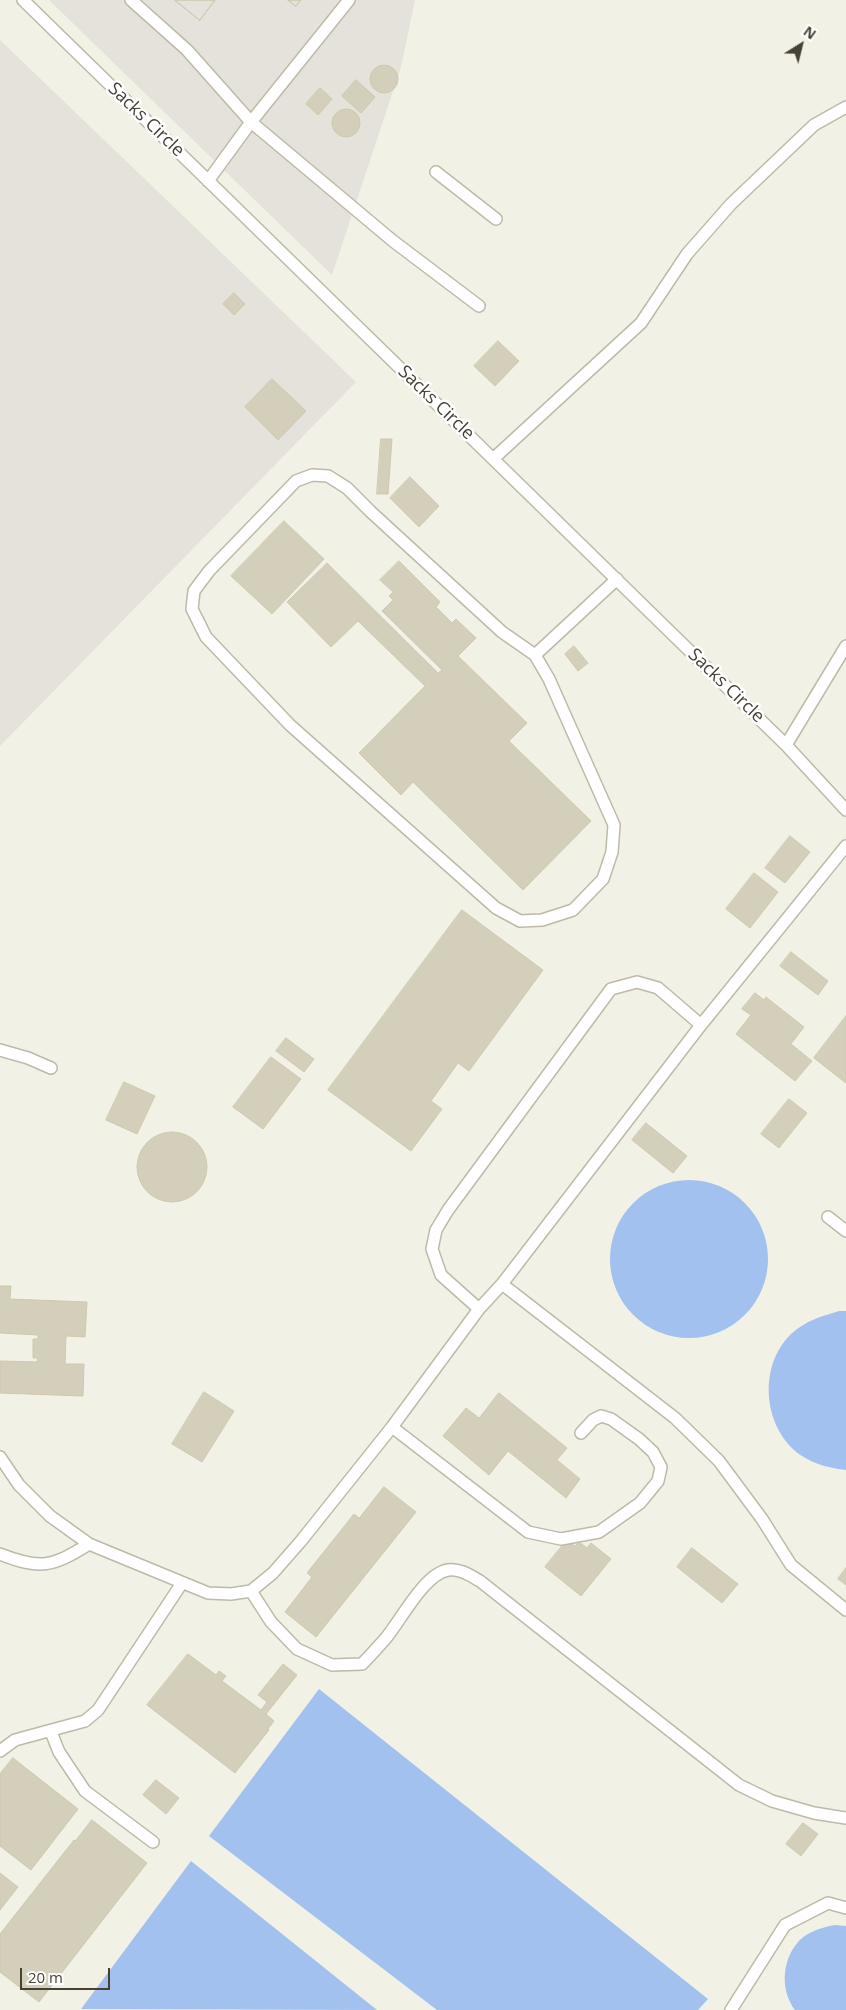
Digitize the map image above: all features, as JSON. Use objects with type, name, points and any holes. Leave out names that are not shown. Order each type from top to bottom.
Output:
[{"type":"lane","name":"Sacks Circle","points":[[22,0],[617,579],[786,746],[846,810]]},
{"type":"lane","points":[[130,0],[187,50],[251,122],[393,241],[479,306]]},
{"type":"lane","points":[[208,181],[251,122],[349,0]]},
{"type":"lane","points":[[493,459],[641,323],[687,254],[731,204],[814,125],[846,107]]},
{"type":"lane","points":[[436,172],[496,219]]},
{"type":"lane","points":[[312,475],[328,476],[347,488],[370,512],[502,632],[535,655],[549,679],[614,825],[613,843],[603,879],[573,910],[542,920],[520,920],[496,908],[290,726],[206,637],[192,609],[194,591],[209,571],[296,481],[312,475]]},
{"type":"lane","points":[[535,655],[617,579]]},
{"type":"lane","points":[[786,746],[846,646]]},
{"type":"lane","points":[[0,1457],[19,1485],[50,1516],[89,1544],[208,1593],[231,1594],[251,1591],[273,1572],[301,1541],[392,1427],[479,1310],[502,1284],[701,1025],[846,846]]},
{"type":"lane","points":[[479,1310],[441,1275],[432,1249],[436,1230],[454,1202],[611,989],[637,982],[658,988],[701,1025]]},
{"type":"lane","points":[[0,1050],[28,1058],[51,1068]]},
{"type":"lane","points":[[828,1217],[846,1231]]},
{"type":"lane","points":[[502,1284],[675,1418],[718,1461],[762,1519],[791,1565],[846,1610]]},
{"type":"lane","points":[[392,1427],[528,1532],[561,1539],[599,1532],[620,1518],[640,1503],[658,1481],[661,1466],[653,1452],[639,1439],[611,1419],[601,1416],[593,1420],[581,1433]]},
{"type":"lane","points":[[0,1554],[25,1564],[46,1564],[67,1558],[89,1544]]},
{"type":"lane","points":[[251,1591],[271,1622],[297,1649],[332,1665],[362,1664],[386,1637],[415,1596],[435,1575],[448,1570],[463,1572],[480,1581],[739,1784],[772,1801],[814,1813],[846,1818]]},
{"type":"lane","points":[[0,1751],[15,1740],[51,1732],[85,1721],[98,1710],[182,1583]]},
{"type":"lane","points":[[51,1732],[65,1762],[85,1791],[153,1842]]},
{"type":"lane","points":[[731,2010],[785,1924],[828,1903],[846,1908]]},
{"type":"shaded area","points":[[49,0],[415,0],[401,67],[332,275]]},
{"type":"shaded area","points":[[0,40],[356,382],[0,746]]},
{"type":"water","points":[[697,1180],[712,1183],[726,1189],[745,1203],[755,1215],[765,1236],[768,1259],[765,1282],[755,1303],[745,1315],[733,1325],[712,1335],[697,1338],[681,1338],[666,1335],[645,1325],[623,1303],[611,1274],[610,1251],[613,1236],[623,1215],[645,1193],[674,1181]]},
{"type":"water","points":[[839,1311],[846,1311],[846,1470],[813,1462],[789,1445],[779,1431],[772,1415],[769,1398],[769,1380],[773,1363],[780,1348],[791,1334],[808,1322]]},
{"type":"water","points":[[319,1689],[708,1999],[698,2010],[437,2010],[209,1836]]},
{"type":"water","points":[[191,1861],[377,2010],[81,2009]]},
{"type":"water","points":[[835,1925],[846,1926],[846,2010],[795,2010],[790,2002],[785,1983],[785,1973],[790,1954],[795,1945],[806,1935],[818,1929]]},
{"type":"building","points":[[175,0],[215,0],[200,20]]},
{"type":"building","points":[[175,0],[215,0],[200,20]]},
{"type":"building","points":[[288,0],[301,0],[296,6]]},
{"type":"building","points":[[288,0],[301,0],[296,6]]},
{"type":"building","points":[[384,65],[394,69],[398,79],[394,89],[384,93],[374,89],[370,79],[374,69]]},
{"type":"building","points":[[356,80],[375,97],[361,113],[342,96]]},
{"type":"building","points":[[320,88],[332,99],[318,115],[306,104]]},
{"type":"building","points":[[346,109],[356,113],[360,123],[356,133],[346,137],[336,133],[332,123],[336,113]]},
{"type":"building","points":[[234,293],[245,304],[234,315],[223,304]]},
{"type":"building","points":[[498,341],[519,361],[495,386],[474,366]]},
{"type":"building","points":[[272,379],[306,411],[278,440],[245,407]]},
{"type":"building","points":[[381,439],[392,439],[388,494],[377,494]]},
{"type":"building","points":[[410,477],[439,506],[419,527],[390,498]]},
{"type":"building","points":[[284,521],[324,559],[272,614],[231,576]]},
{"type":"building","points":[[399,561],[440,602],[436,607],[452,623],[456,619],[476,638],[458,656],[527,723],[509,741],[591,821],[523,890],[413,782],[401,795],[359,753],[425,686],[358,621],[331,647],[287,602],[327,563],[438,673],[442,670],[382,611],[393,600],[389,596],[393,592],[380,580]]},
{"type":"building","points":[[574,646],[588,663],[578,671],[565,654]]},
{"type":"building","points":[[790,836],[810,852],[785,883],[765,868]]},
{"type":"building","points":[[754,873],[778,892],[750,928],[726,909]]},
{"type":"building","points":[[462,910],[543,970],[469,1071],[458,1063],[431,1101],[442,1109],[411,1151],[328,1090]]},
{"type":"building","points":[[791,952],[828,981],[818,995],[780,966]]},
{"type":"building","points":[[755,993],[764,1000],[766,997],[804,1027],[791,1044],[812,1061],[795,1081],[736,1034],[751,1015],[742,1009]]},
{"type":"building","points":[[846,1016],[846,1083],[814,1058]]},
{"type":"building","points":[[286,1038],[314,1059],[304,1072],[276,1051]]},
{"type":"building","points":[[271,1057],[301,1079],[263,1129],[233,1107]]},
{"type":"building","points":[[124,1082],[155,1096],[137,1134],[106,1120]]},
{"type":"building","points":[[789,1099],[807,1113],[779,1148],[761,1134]]},
{"type":"building","points":[[646,1123],[687,1156],[673,1173],[632,1140]]},
{"type":"building","points":[[165,1132],[179,1132],[192,1138],[201,1147],[207,1160],[205,1180],[197,1192],[179,1202],[165,1202],[152,1196],[143,1187],[137,1174],[137,1160],[143,1147],[152,1138]]},
{"type":"building","points":[[0,1286],[11,1286],[10,1299],[87,1302],[85,1337],[66,1336],[65,1364],[84,1364],[83,1396],[0,1393],[0,1361],[37,1362],[38,1358],[33,1358],[33,1339],[38,1339],[38,1335],[0,1333]]},
{"type":"building","points":[[204,1392],[234,1411],[202,1462],[172,1444]]},
{"type":"building","points":[[499,1393],[567,1448],[557,1460],[580,1479],[566,1498],[508,1451],[489,1475],[443,1436],[466,1408],[479,1418]]},
{"type":"building","points":[[384,1487],[416,1512],[316,1637],[285,1612],[312,1577],[307,1573],[354,1514],[359,1518]]},
{"type":"building","points":[[567,1540],[575,1546],[579,1542],[587,1548],[591,1543],[611,1559],[581,1596],[545,1567]]},
{"type":"building","points":[[692,1548],[738,1584],[722,1603],[677,1567]]},
{"type":"building","points":[[846,1568],[846,1585],[838,1579]]},
{"type":"building","points":[[188,1654],[216,1675],[219,1671],[226,1676],[222,1681],[261,1710],[267,1702],[258,1695],[283,1664],[297,1675],[266,1714],[274,1721],[269,1730],[235,1773],[147,1705]]},
{"type":"building","points":[[13,1758],[78,1809],[31,1870],[0,1846],[0,1774]]},
{"type":"building","points":[[156,1780],[179,1798],[166,1814],[143,1795]]},
{"type":"building","points":[[92,1820],[147,1863],[39,2002],[0,1972],[0,1934]]},
{"type":"building","points":[[803,1823],[818,1834],[801,1856],[786,1844]]},
{"type":"building","points":[[0,1873],[18,1887],[0,1910]]}]
